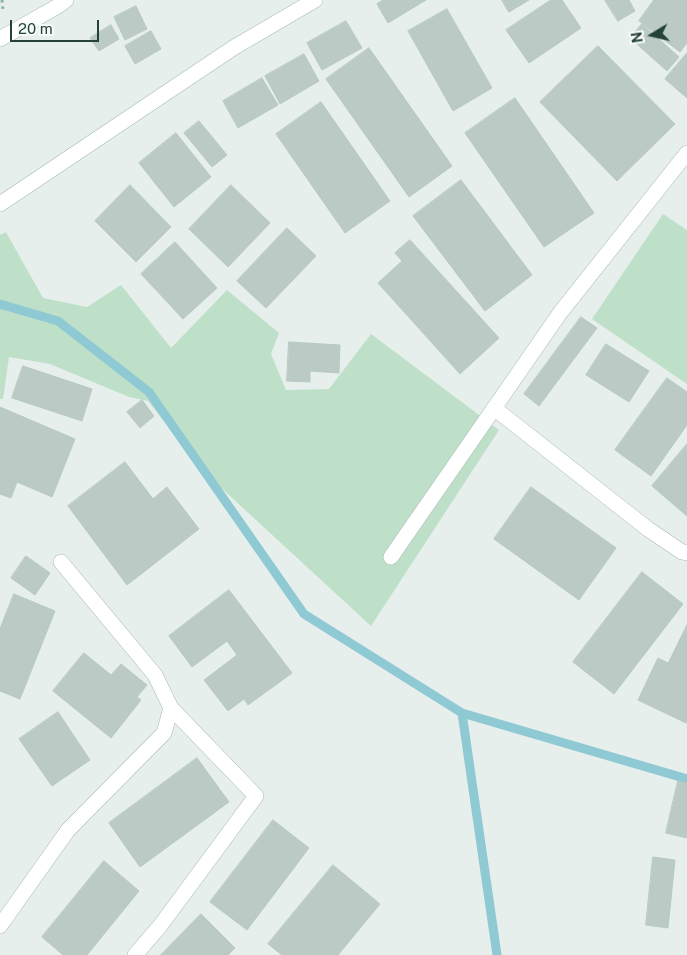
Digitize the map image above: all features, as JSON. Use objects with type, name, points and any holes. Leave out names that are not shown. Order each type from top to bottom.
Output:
[{"type":"street","points":[[0,39],[66,0]]},
{"type":"street","points":[[0,204],[233,48],[315,0]]},
{"type":"street","points":[[391,557],[560,313],[687,153]]},
{"type":"street","points":[[494,408],[648,528],[682,552],[687,553]]},
{"type":"street","points":[[61,562],[155,675],[171,708],[256,796],[160,926],[134,955]]},
{"type":"street","points":[[0,926],[68,830],[164,733],[171,708]]},
{"type":"green space","points":[[663,214],[687,230],[687,384],[592,319]]},
{"type":"green space","points":[[6,232],[43,298],[87,307],[121,285],[171,348],[227,290],[279,333],[271,354],[286,390],[329,389],[371,334],[499,430],[371,626],[205,473],[148,401],[129,397],[50,364],[9,357],[3,399],[0,399],[0,235]]},
{"type":"building","points":[[383,0],[426,0],[388,23],[377,4]]},
{"type":"building","points":[[502,0],[529,0],[509,12]]},
{"type":"building","points":[[551,0],[562,0],[581,28],[529,63],[506,30]]},
{"type":"building","points":[[605,0],[629,0],[635,11],[618,21]]},
{"type":"building","points":[[654,0],[687,0],[687,43],[680,52],[639,21]]},
{"type":"building","points":[[136,6],[147,29],[125,40],[114,17]]},
{"type":"building","points":[[447,9],[492,88],[453,111],[408,31]]},
{"type":"building","points":[[346,21],[362,48],[322,70],[307,43]]},
{"type":"building","points":[[642,24],[679,57],[667,71],[630,38]]},
{"type":"building","points":[[111,25],[119,39],[99,51],[90,38]]},
{"type":"building","points":[[151,31],[161,49],[135,64],[125,46]]},
{"type":"building","points":[[598,46],[675,124],[617,181],[540,102]]},
{"type":"building","points":[[369,48],[452,166],[409,197],[326,79]]},
{"type":"building","points":[[687,53],[687,98],[665,79]]},
{"type":"building","points":[[304,54],[319,81],[280,104],[265,76]]},
{"type":"building","points":[[262,78],[278,105],[238,128],[223,101]]},
{"type":"building","points":[[515,98],[594,213],[544,247],[465,133]]},
{"type":"building","points":[[321,102],[390,201],[345,233],[276,134]]},
{"type":"building","points":[[199,121],[227,155],[212,167],[184,133]]},
{"type":"building","points":[[176,133],[211,177],[174,207],[139,163]]},
{"type":"building","points":[[461,180],[532,275],[485,311],[413,216]]},
{"type":"building","points":[[130,185],[171,227],[136,262],[95,221]]},
{"type":"building","points":[[231,185],[270,223],[228,267],[189,229]]},
{"type":"building","points":[[287,228],[316,256],[266,308],[237,281]]},
{"type":"building","points":[[410,240],[499,338],[460,374],[378,283],[402,261],[395,253]]},
{"type":"building","points":[[175,242],[217,288],[183,319],[141,274]]},
{"type":"building","points":[[581,317],[597,328],[539,406],[524,394]]},
{"type":"building","points":[[289,342],[340,345],[339,373],[310,371],[310,382],[287,381]]},
{"type":"building","points":[[606,344],[649,371],[629,402],[586,375]]},
{"type":"building","points":[[23,366],[92,389],[82,421],[12,398]]},
{"type":"building","points":[[667,378],[687,392],[687,425],[651,476],[615,450]]},
{"type":"building","points":[[142,400],[154,416],[140,428],[127,412]]},
{"type":"building","points":[[0,407],[75,439],[52,497],[17,482],[11,498],[0,494]]},
{"type":"building","points":[[687,444],[687,516],[652,486]]},
{"type":"building","points":[[125,462],[153,499],[167,487],[199,529],[127,585],[68,506]]},
{"type":"building","points":[[531,487],[616,548],[579,600],[494,539]]},
{"type":"building","points":[[26,556],[50,573],[35,595],[11,578]]},
{"type":"building","points":[[642,572],[683,604],[614,694],[573,662]]},
{"type":"building","points":[[229,590],[292,673],[248,705],[244,699],[228,711],[204,680],[237,655],[227,641],[192,667],[169,636]]},
{"type":"building","points":[[14,594],[55,611],[20,699],[0,691],[0,629]]},
{"type":"building","points":[[687,625],[686,723],[638,700],[658,658],[668,663]]},
{"type":"building","points":[[84,653],[111,675],[121,664],[147,685],[137,697],[141,700],[111,738],[53,691]]},
{"type":"building","points":[[58,712],[90,760],[52,786],[19,739]]},
{"type":"building","points":[[197,758],[229,802],[140,867],[109,823]]},
{"type":"building","points":[[678,781],[687,783],[687,838],[666,833]]},
{"type":"building","points":[[273,820],[309,848],[247,930],[210,902]]},
{"type":"building","points":[[653,857],[675,860],[668,928],[646,925]]},
{"type":"building","points":[[104,861],[139,891],[87,955],[63,955],[42,937]]},
{"type":"building","points":[[333,865],[380,904],[338,955],[282,955],[268,944]]},
{"type":"building","points":[[201,914],[235,948],[228,955],[161,955]]},
{"type":"waterway","points":[[0,304],[58,321],[149,392],[304,614],[462,713],[687,779]]},
{"type":"waterway","points":[[462,713],[497,955]]}]
